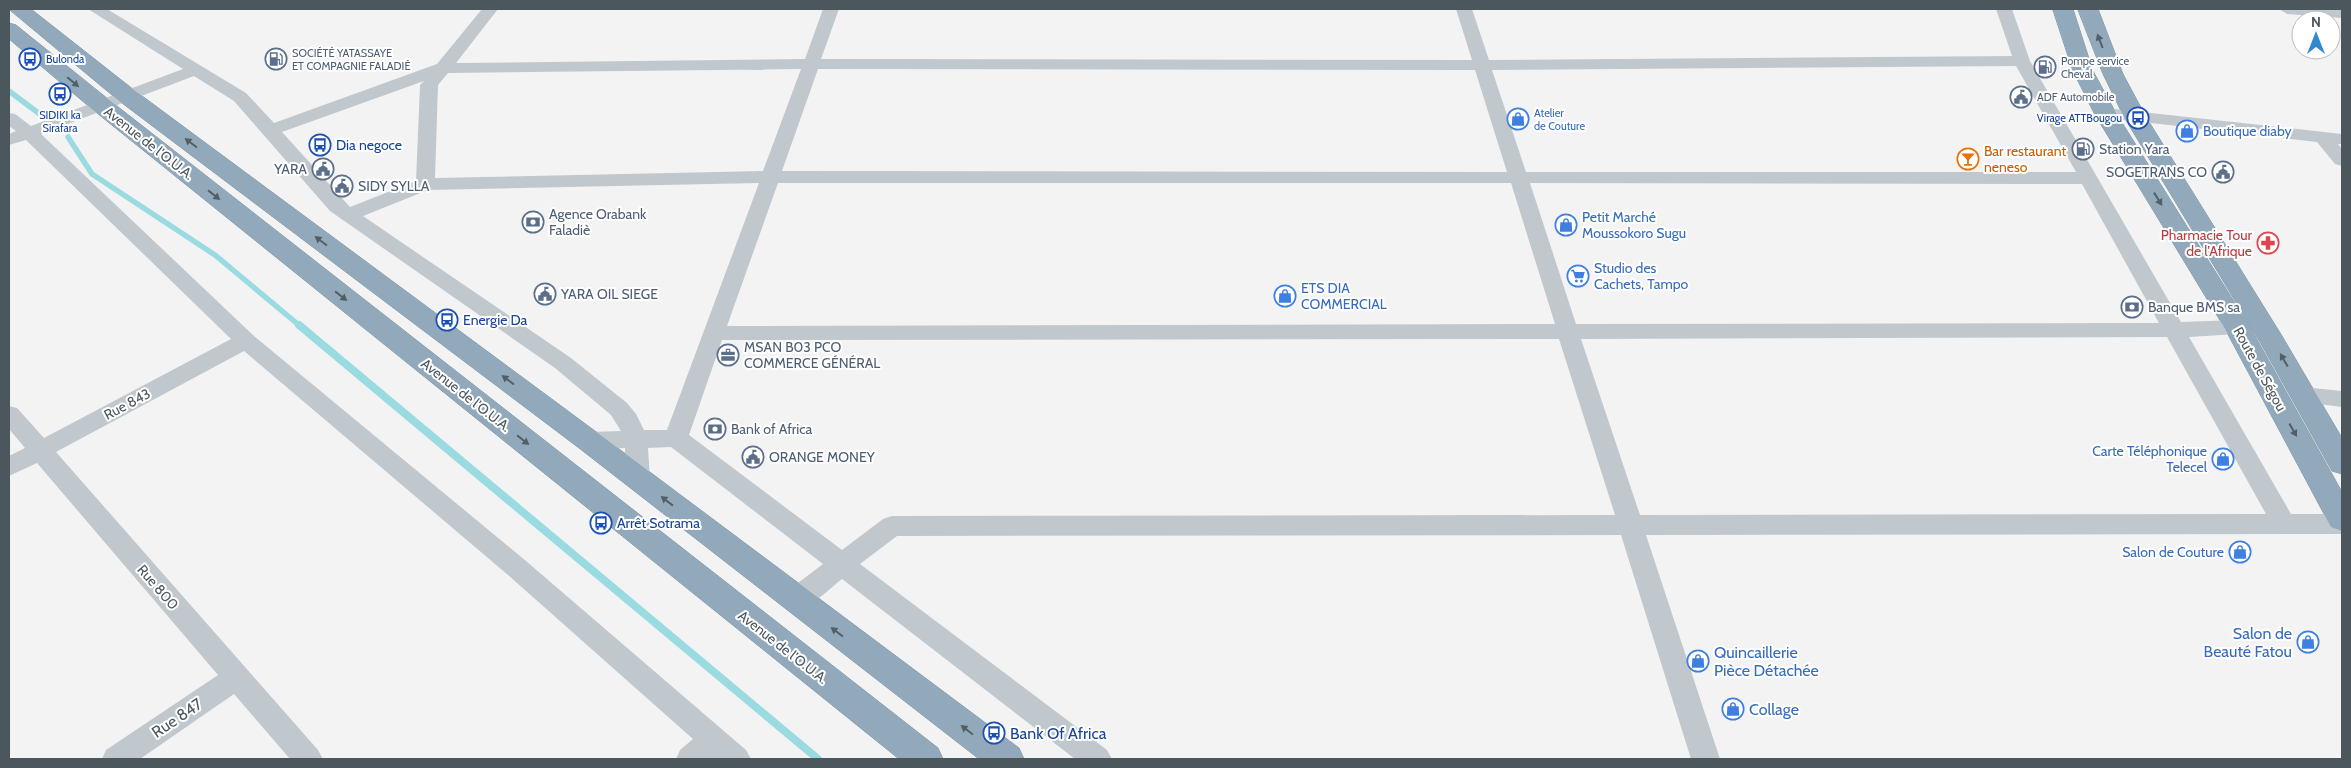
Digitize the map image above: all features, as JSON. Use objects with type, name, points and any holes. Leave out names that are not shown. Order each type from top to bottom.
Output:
[{"type":"highway","name":"Route de Ségou","points":[[2063,9],[2083,71],[2105,113],[2237,327],[2342,520]]},
{"type":"highway","name":"Route de Ségou","points":[[2088,9],[2113,74],[2135,117],[2303,394],[2342,463]]},
{"type":"highway","name":"Avenue de l'O.U.A.","points":[[19,14],[589,441],[795,600],[1006,759]]},
{"type":"highway","name":"Avenue de l'O.U.A.","points":[[19,14],[100,104],[925,759]]},
{"type":"street","points":[[96,9],[240,97],[271,130],[320,189],[347,215],[563,363],[619,409],[628,420],[636,441],[638,478]]},
{"type":"street","points":[[425,184],[429,85],[490,9]]},
{"type":"street","points":[[676,438],[831,9]]},
{"type":"street","points":[[1464,9],[1706,759]]},
{"type":"street","points":[[2004,9],[2022,61],[2172,330],[2284,524]]},
{"type":"street","points":[[2287,9],[2342,13]]},
{"type":"street","points":[[271,130],[442,68],[811,64],[1482,65],[2022,61]]},
{"type":"street","points":[[18,136],[196,70]]},
{"type":"street","points":[[2105,113],[2342,139]]},
{"type":"street","points":[[9,118],[18,136],[246,341],[517,568],[736,759]]},
{"type":"street","points":[[2322,136],[2342,160]]},
{"type":"street","points":[[347,215],[425,184],[770,177],[1518,176],[2088,178]]},
{"type":"street","points":[[714,333],[2172,330],[2237,327]]},
{"type":"street","name":"Rue 843","points":[[9,467],[246,341]]},
{"type":"street","points":[[2303,394],[2342,399]]},
{"type":"street","name":"Rue 800","points":[[9,414],[308,759]]},
{"type":"street","points":[[589,441],[636,441],[676,438],[1097,759]]},
{"type":"street","points":[[795,600],[892,526],[2342,524]]},
{"type":"street","name":"Rue 847","points":[[116,759],[237,677]]},
{"type":"street","points":[[690,759],[713,740]]},
{"type":"waterway","points":[[9,91],[49,121]]},
{"type":"waterway","points":[[68,137],[92,174],[215,255],[300,326]]},
{"type":"waterway","points":[[299,325],[818,759]]},
{"type":"place","name":"Bulonda","points":[[30,59]]},
{"type":"place","name":"SOCIÉTÉ YATASSAYE ET COMPAGNIE FALADIÈ","points":[[276,59]]},
{"type":"place","name":"Pompe service Cheval","points":[[2045,67]]},
{"type":"place","name":"SIDIKI ka Sirafara","points":[[60,94]]},
{"type":"place","name":"ADF Automobile","points":[[2021,97]]},
{"type":"place","name":"Virage ATTBougou","points":[[2138,118]]},
{"type":"place","name":"Atelier de Couture","points":[[1518,119]]},
{"type":"place","name":"Boutique diaby","points":[[2187,131]]},
{"type":"place","name":"Dia negoce","points":[[320,145]]},
{"type":"place","name":"Station Yara","points":[[2083,149]]},
{"type":"place","name":"Bar restaurant neneso","points":[[1968,159]]},
{"type":"place","name":"YARA","points":[[323,169]]},
{"type":"place","name":"SOGETRANS CO","points":[[2223,172]]},
{"type":"place","name":"SIDY SYLLA","points":[[342,186]]},
{"type":"place","name":"Agence Orabank Faladiè","points":[[533,222]]},
{"type":"place","name":"Petit Marché Moussokoro Sugu","points":[[1566,225]]},
{"type":"place","name":"Pharmacie Tour de l'Afrique","points":[[2268,243]]},
{"type":"place","name":"Studio des Cachets, Tampo","points":[[1578,276]]},
{"type":"place","name":"YARA OIL SIEGE","points":[[545,294]]},
{"type":"place","name":"ETS DIA COMMERCIAL","points":[[1285,296]]},
{"type":"place","name":"Banque BMS sa","points":[[2132,307]]},
{"type":"place","name":"Energie Da","points":[[447,320]]},
{"type":"place","name":"MSAN B03 PCO COMMERCE GÉNÉRAL","points":[[728,355]]},
{"type":"place","name":"Bank of Africa","points":[[715,429]]},
{"type":"place","name":"ORANGE MONEY","points":[[753,457]]},
{"type":"place","name":"Carte Téléphonique Telecel","points":[[2223,459]]},
{"type":"place","name":"Arrêt Sotrama","points":[[601,523]]},
{"type":"place","name":"Salon de Couture","points":[[2240,552]]},
{"type":"place","name":"Salon de Beauté Fatou","points":[[2308,642]]},
{"type":"place","name":"Quincaillerie Pièce Détachée","points":[[1698,661]]},
{"type":"place","name":"Collage","points":[[1733,709]]},
{"type":"place","name":"Bank Of Africa","points":[[994,733]]}]
